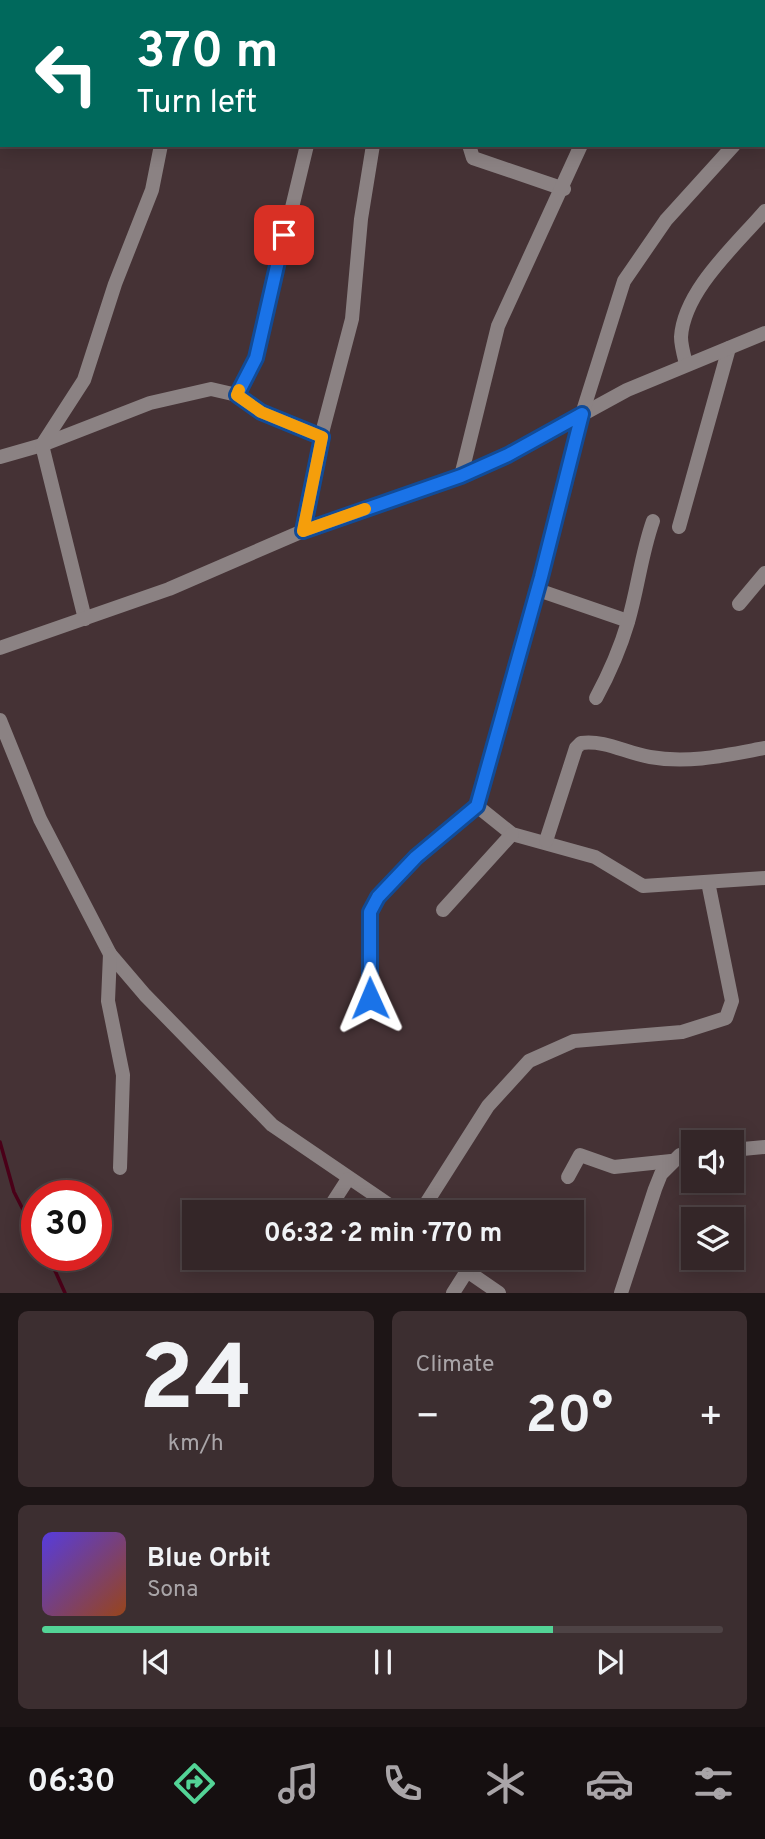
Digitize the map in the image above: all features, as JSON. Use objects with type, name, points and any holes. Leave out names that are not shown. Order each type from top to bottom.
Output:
[{"type":"street","points":[[85,619],[42,445],[84,380],[115,284],[152,190],[161,147]]},
{"type":"street","points":[[237,395],[256,358],[307,147]]},
{"type":"street","points":[[303,531],[322,437],[352,319],[361,219],[373,147]]},
{"type":"street","points":[[469,147],[469,154],[473,158],[564,188]]},
{"type":"street","points":[[461,476],[498,326],[564,188],[580,147]]},
{"type":"street","points":[[370,998],[370,912],[378,897],[416,857],[477,806],[538,590],[582,414],[624,281],[666,220],[732,147]]},
{"type":"street","points":[[686,364],[681,337],[690,308],[705,281],[765,211]]},
{"type":"street","points":[[0,648],[169,589],[303,531],[461,476],[508,455],[627,390],[765,333]]},
{"type":"street","points":[[679,527],[729,348]]},
{"type":"street","points":[[0,457],[42,445],[177,396],[211,389],[237,395],[261,412],[322,437]]},
{"type":"street","points":[[596,698],[614,665],[628,621],[641,554],[653,521]]},
{"type":"street","points":[[739,604],[765,573]]},
{"type":"street","points":[[538,590],[628,621]]},
{"type":"street","points":[[0,720],[40,819],[110,954],[145,995],[272,1125],[381,1200]]},
{"type":"street","points":[[546,842],[576,748],[581,743],[608,743],[650,757],[690,759],[765,748]]},
{"type":"street","points":[[477,806],[512,834],[595,857],[643,886],[765,878]]},
{"type":"street","points":[[443,910],[512,834]]},
{"type":"street","points":[[428,1200],[488,1106],[529,1061],[574,1041],[682,1032],[726,1018],[731,1010],[732,993],[708,882]]},
{"type":"street","points":[[110,954],[108,1001],[122,1075],[120,1168]]},
{"type":"street","points":[[744,1149],[765,1147]]},
{"type":"street","points":[[568,1177],[580,1155],[614,1167],[671,1161]]},
{"type":"street","points":[[621,1293],[654,1189],[671,1161],[681,1155]]},
{"type":"street","points":[[334,1200],[348,1179]]},
{"type":"street","points":[[453,1293],[467,1272],[499,1293]]},
{"type":"waterway","points":[[0,1142],[14,1192],[21,1206]]},
{"type":"waterway","points":[[55,1271],[65,1293]]},
{"type":"slow traffic","points":[[239,390],[237,395],[261,412],[322,437],[303,531],[365,509]]},
{"type":"route","points":[[284,235],[256,358],[237,395],[261,412],[322,437],[303,531],[461,476],[508,455],[582,414],[541,577],[477,806],[392,879],[378,897],[370,912],[370,998]]}]
